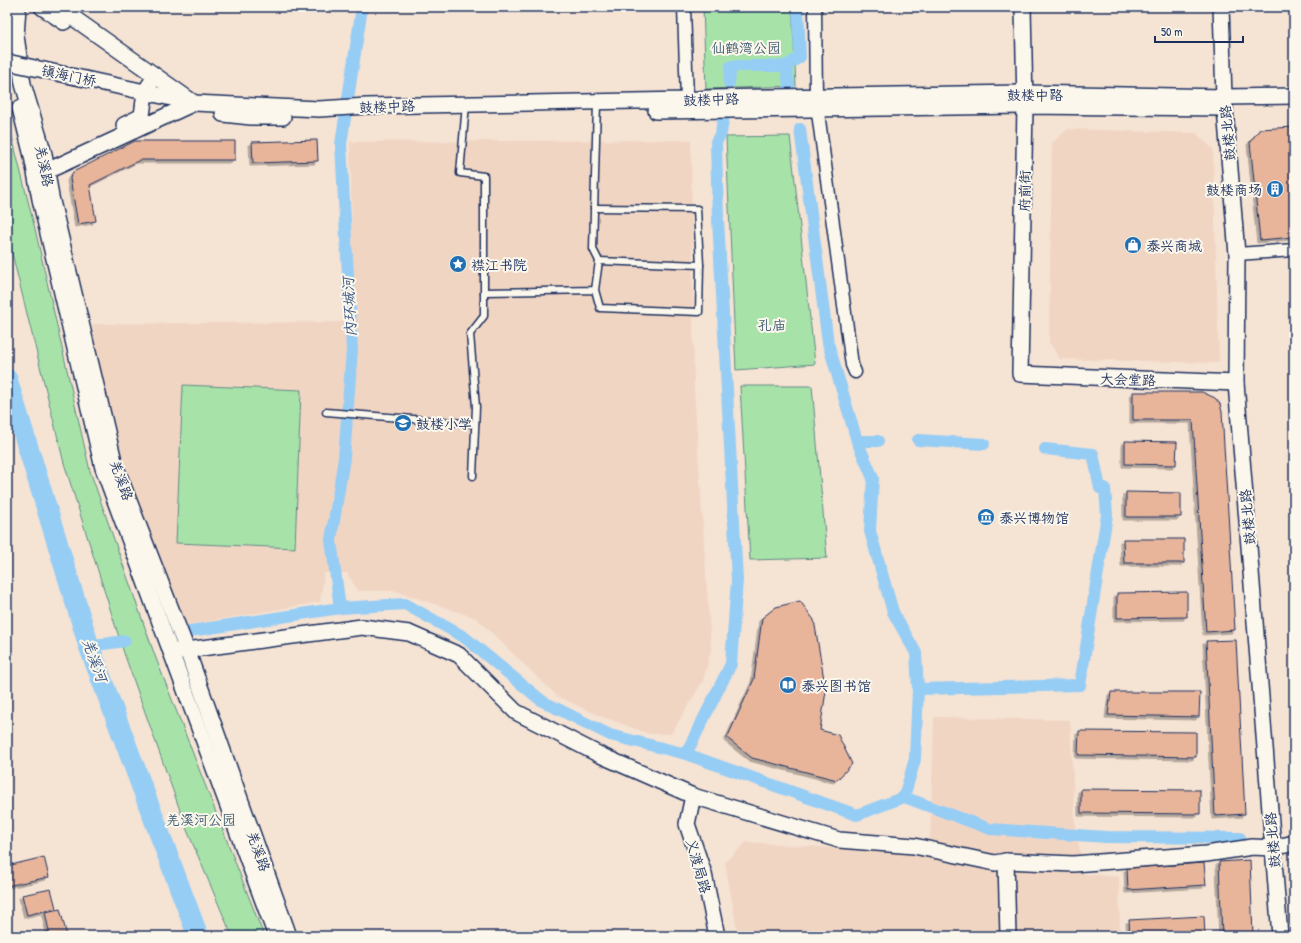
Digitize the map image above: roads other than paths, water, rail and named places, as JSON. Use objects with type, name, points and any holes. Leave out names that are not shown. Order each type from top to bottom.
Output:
[{"type":"street","points":[[7,72],[137,95],[150,85],[151,81],[42,7]]},
{"type":"street","points":[[40,169],[188,106],[58,7]]},
{"type":"street","points":[[684,7],[687,100]]},
{"type":"street","points":[[815,7],[816,104],[852,365],[855,372]]},
{"type":"street","name":"府前街","points":[[1020,374],[1025,100],[1023,7]]},
{"type":"street","name":"鼓楼北路","points":[[1221,7],[1225,102],[1237,254],[1236,383],[1280,936]]},
{"type":"street","name":"羌溪路","points":[[20,9],[16,36],[23,84],[40,169],[40,199],[103,468],[276,936]]},
{"type":"street","name":"羌溪路","points":[[7,40],[14,83],[40,169],[51,196],[115,465],[187,650],[289,936]]},
{"type":"street","name":"镇海门桥","points":[[7,62],[137,95]]},
{"type":"street","points":[[40,169],[60,155],[142,116],[137,95]]},
{"type":"street","name":"鼓楼中路","points":[[137,95],[250,117],[344,112],[597,107],[709,98],[816,104],[1025,100],[1225,102],[1294,96]]},
{"type":"street","points":[[597,107],[816,104]]},
{"type":"street","points":[[1237,254],[1294,250]]},
{"type":"street","name":"大会堂路","points":[[1020,374],[1236,383]]},
{"type":"street","points":[[171,652],[362,627],[410,633],[459,655],[516,712],[600,754],[693,796],[839,840],[914,846],[995,863],[1006,861],[1073,864],[1206,854],[1252,847],[1273,848],[1294,843]]},
{"type":"street","name":"义渡局路","points":[[693,796],[687,824],[704,874],[718,936]]},
{"type":"street","points":[[1006,861],[1008,936]]},
{"type":"lane","points":[[594,208],[697,209],[700,265],[699,312],[600,308],[595,290],[600,261],[593,249],[594,208],[597,107]]},
{"type":"lane","points":[[465,109],[460,173],[484,176],[484,316],[470,334],[476,407],[473,476]]},
{"type":"lane","points":[[600,261],[700,265]]},
{"type":"lane","points":[[484,292],[595,290]]},
{"type":"lane","points":[[326,412],[475,424]]},
{"type":"waterway","name":"内环城河","points":[[340,608],[331,540],[344,458],[352,350],[341,144],[362,7]]},
{"type":"waterway","points":[[729,83],[731,66],[786,66],[800,57],[798,7]]},
{"type":"waterway","points":[[786,66],[790,91]]},
{"type":"waterway","points":[[686,754],[731,664],[737,580],[718,219],[716,142],[721,133],[723,120]]},
{"type":"waterway","points":[[800,129],[828,343],[857,441],[873,478],[870,531],[893,612],[916,653],[918,689]]},
{"type":"waterway","name":"羌溪河","points":[[7,379],[89,646],[198,936]]},
{"type":"waterway","points":[[918,440],[984,444]]},
{"type":"waterway","points":[[857,441],[878,441]]},
{"type":"waterway","points":[[904,797],[915,759],[918,689],[1080,685],[1107,515],[1105,488],[1100,488],[1093,454],[1045,449]]},
{"type":"waterway","points":[[184,632],[340,608],[405,604],[464,637],[542,701],[610,735],[686,754],[857,815],[904,797],[990,829],[1106,837],[1240,838]]},
{"type":"waterway","points":[[89,646],[125,641]]},
{"type":"place","name":"鼓楼商场","points":[[1275,189]]},
{"type":"place","name":"泰兴商城","points":[[1133,245]]},
{"type":"place","name":"襟江书院","points":[[458,264]]},
{"type":"place","name":"鼓楼小学","points":[[403,423]]},
{"type":"place","name":"泰兴博物馆","points":[[986,517]]},
{"type":"place","name":"泰兴图书馆","points":[[788,685]]},
{"type":"park label","name":"仙鹤湾公园","points":[[746,47]]},
{"type":"park label","name":"孔庙","points":[[772,324]]},
{"type":"park label","name":"羌溪河公园","points":[[201,819]]}]
